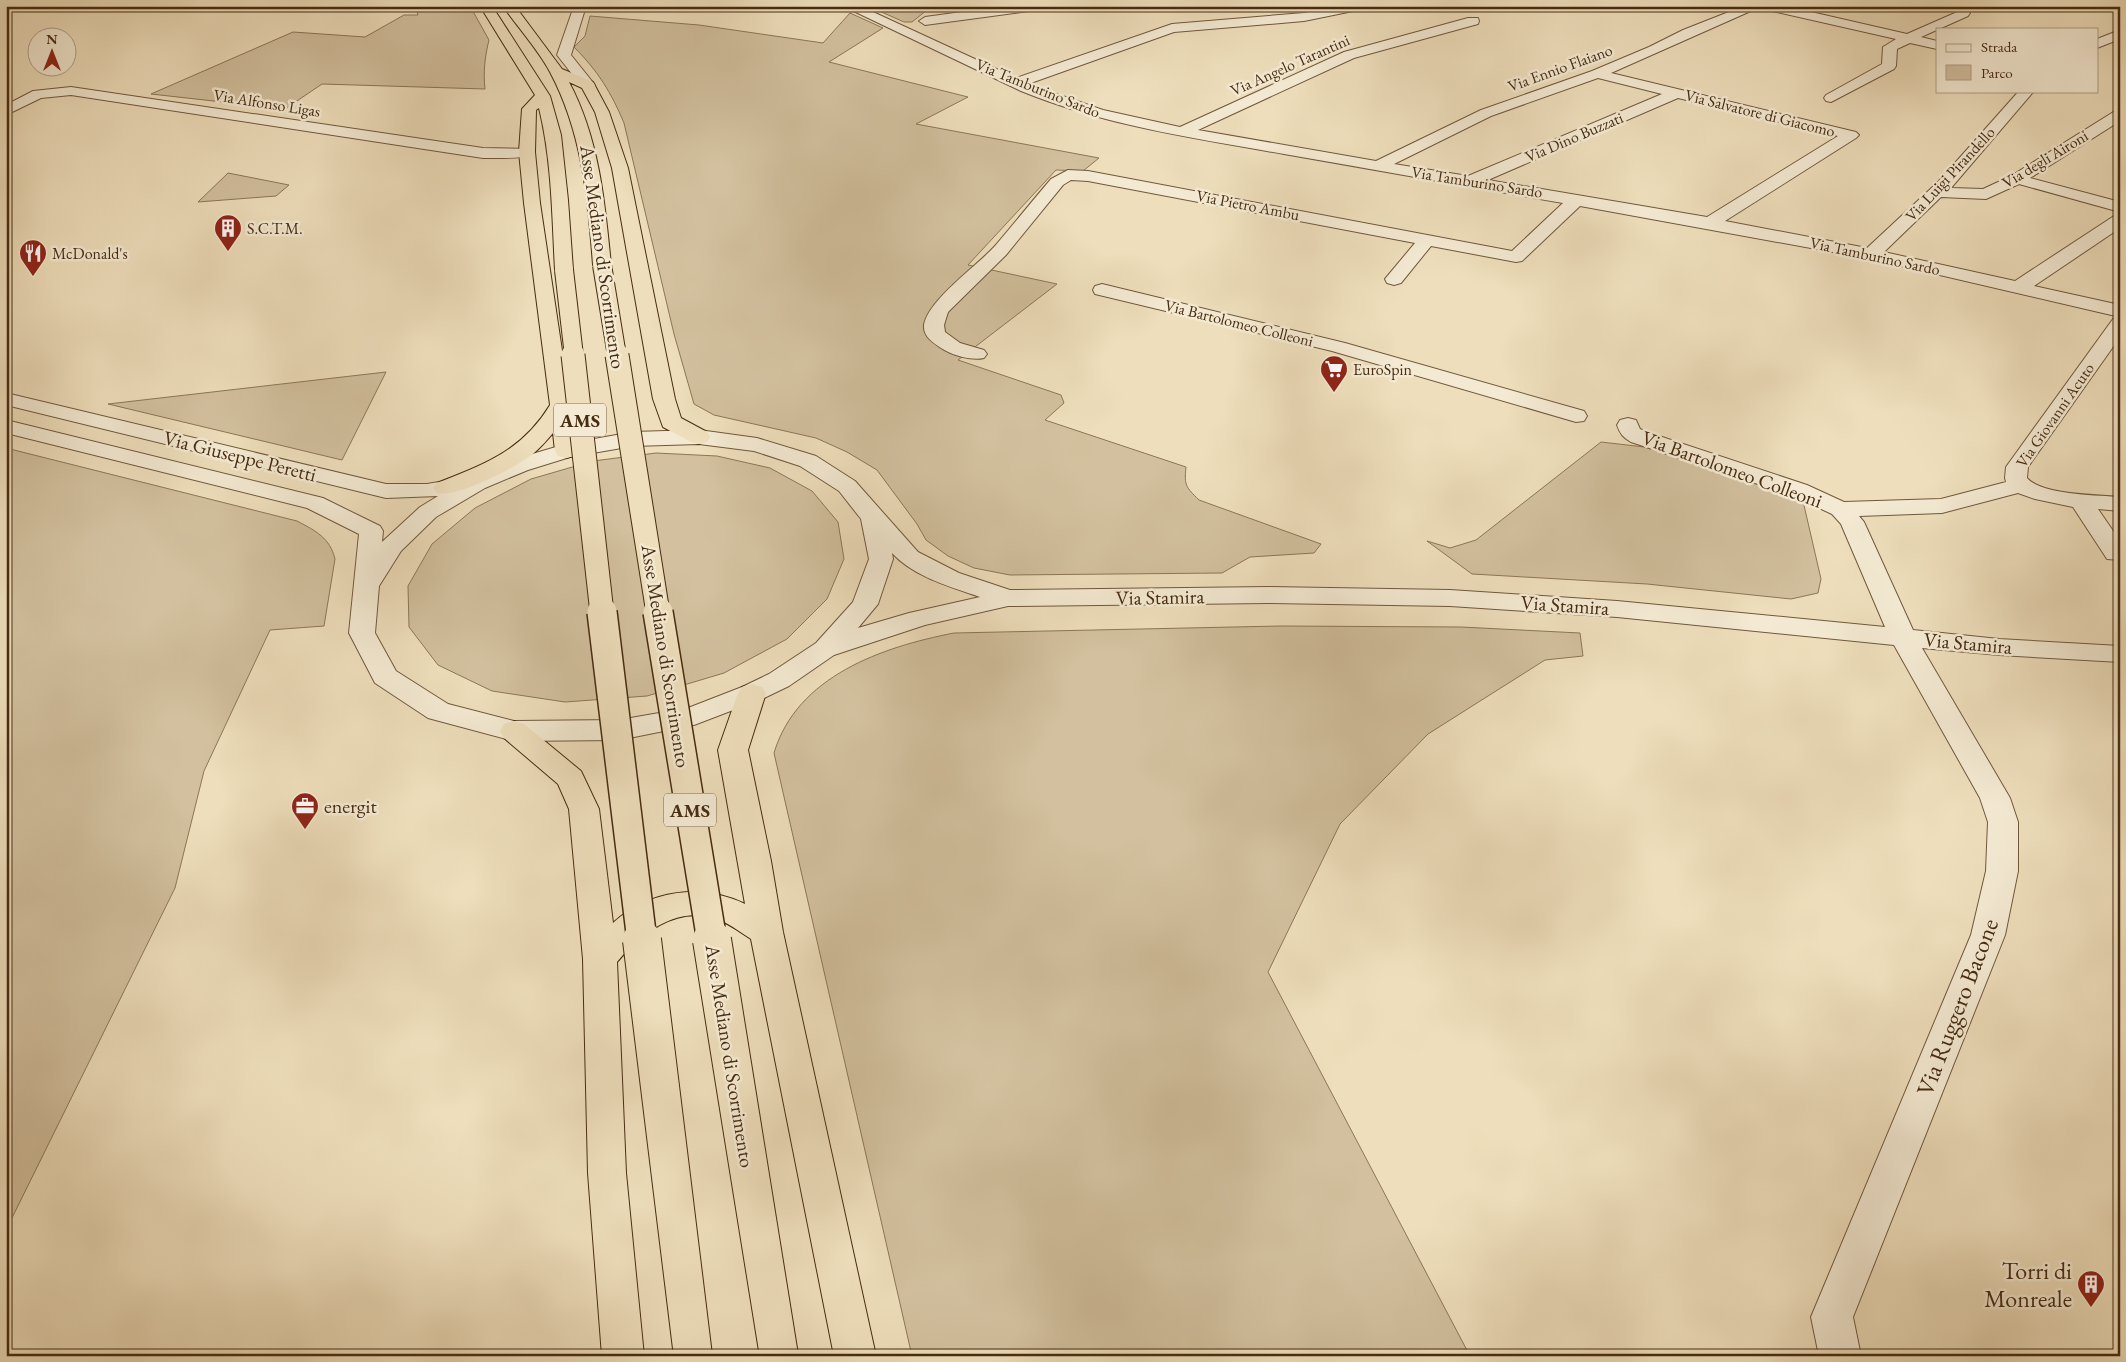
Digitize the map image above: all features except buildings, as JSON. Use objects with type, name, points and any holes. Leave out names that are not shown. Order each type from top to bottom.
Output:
[{"type":"highway","name":"Asse Mediano di Scorrimento","points":[[486,6],[543,96],[553,135],[560,200],[564,270],[598,580],[693,1356]]},
{"type":"highway","name":"Asse Mediano di Scorrimento","points":[[509,6],[557,72],[574,104],[585,136],[597,203],[602,265],[778,1356]]},
{"type":"highway","points":[[557,72],[588,86],[602,112],[620,168],[664,399],[671,422],[699,437]]},
{"type":"highway","points":[[543,96],[529,108],[527,152],[533,212],[566,451]]},
{"type":"highway","points":[[446,488],[498,467],[530,446],[550,424],[561,405]]},
{"type":"highway","points":[[752,693],[732,750],[756,861],[766,932],[856,1356]]},
{"type":"highway","points":[[514,731],[571,778],[584,809],[600,959],[607,1173],[623,1356]]},
{"type":"highway","points":[[600,959],[615,939],[641,917],[673,905],[708,904],[736,914],[766,932]]},
{"type":"street","points":[[580,6],[564,54],[588,86]]},
{"type":"street","name":"Via Tamburino Sardo","points":[[849,6],[1016,83],[1085,110],[1182,132],[1577,199],[1871,254],[2120,311]]},
{"type":"street","points":[[909,33],[944,6]]},
{"type":"street","points":[[925,21],[1036,6]]},
{"type":"street","points":[[1016,83],[1172,28],[1304,17],[1358,6]]},
{"type":"street","name":"Via Ennio Flaiano","points":[[1378,166],[1486,113],[1597,74],[1756,6]]},
{"type":"street","points":[[1768,6],[1906,39],[1936,44]]},
{"type":"street","points":[[1831,98],[1888,66],[1890,47],[1964,13]]},
{"type":"street","name":"Via Angelo Tarantini","points":[[1182,132],[1349,55],[1473,22]]},
{"type":"street","points":[[2098,44],[2120,34]]},
{"type":"street","name":"Via Salvatore di Giacomo","points":[[1597,74],[1851,135],[1710,223]]},
{"type":"street","name":"Via Alfonso Ligas","points":[[6,111],[38,94],[70,91],[483,153],[527,152]]},
{"type":"street","name":"Via Luigi Pirandello","points":[[1871,254],[1937,192],[2026,92]]},
{"type":"street","name":"Via Dino Buzzati","points":[[1471,181],[1678,93]]},
{"type":"street","name":"Via degli Aironi","points":[[1937,192],[1986,194],[2017,178],[2120,114]]},
{"type":"street","points":[[2101,125],[2120,130]]},
{"type":"street","name":"Via Pietro Ambu","points":[[977,354],[953,347],[935,334],[934,325],[939,310],[993,259],[1057,182],[1068,176],[1088,176],[1184,193],[1516,257],[1577,199]]},
{"type":"street","points":[[2017,178],[2120,207]]},
{"type":"street","points":[[2018,288],[2120,220]]},
{"type":"street","points":[[1394,279],[1427,240]]},
{"type":"street","name":"Via Bartolomeo Colleoni","points":[[1102,290],[1338,347],[1576,416]]},
{"type":"street","name":"Via Giovanni Acuto","points":[[2020,485],[2016,478],[2016,467],[2120,323]]},
{"type":"street","name":"Via Giuseppe Peretti","points":[[6,399],[386,491],[427,491],[477,483]]},
{"type":"street","name":"Via Bartolomeo Colleoni","points":[[1628,425],[1630,432],[1639,438],[1800,490],[1840,510],[1852,522],[1903,638]]},
{"type":"street","name":"Via Giuseppe Peretti","points":[[6,426],[315,503],[371,531],[367,585]]},
{"type":"street","name":"Via Stamira","points":[[477,483],[520,465],[566,451],[633,439],[699,437],[757,445],[808,461],[848,486],[873,518],[909,557],[950,578],[1008,598]]},
{"type":"street","points":[[477,483],[428,512],[391,547],[367,585],[362,632],[385,677],[438,711],[514,731],[619,730],[694,716],[780,680],[825,649],[865,604],[881,559],[873,518]]},
{"type":"street","points":[[2020,485],[2031,491],[2080,500],[2120,504]]},
{"type":"street","name":"Via Bartolomeo Colleoni","points":[[1840,510],[1942,506],[2020,485]]},
{"type":"street","points":[[2080,500],[2116,554]]},
{"type":"street","name":"Via Stamira","points":[[825,649],[918,619],[1008,598],[1269,595],[1450,598],[1617,609],[1999,647],[2120,654]]},
{"type":"street","name":"Via Ruggero Bacone","points":[[1840,1356],[1832,1316],[1988,935],[2002,871],[2003,822],[1995,798],[1903,638]]},
{"type":"green space","points":[[415,6],[470,6],[489,40],[484,76],[485,89],[322,84],[285,109],[151,94],[293,32],[365,37],[404,15],[418,15]]},
{"type":"green space","points":[[868,6],[932,6],[912,22],[904,22]]},
{"type":"green space","points":[[850,13],[883,28],[829,62],[968,97],[916,124],[1099,158],[1083,171],[1056,170],[968,265],[1057,284],[958,360],[1061,395],[1064,403],[1045,420],[1186,467],[1185,478],[1187,486],[1199,500],[1321,544],[1314,553],[1250,557],[1222,573],[1010,575],[974,568],[948,556],[926,540],[917,524],[877,470],[847,452],[816,438],[714,415],[694,404],[674,334],[624,123],[603,82],[574,47],[585,36],[590,16],[699,25],[823,43]]},
{"type":"green space","points":[[228,173],[289,185],[276,196],[198,202]]},
{"type":"green space","points":[[386,372],[342,460],[108,404]]},
{"type":"green space","points":[[1601,442],[1662,449],[1794,493],[1803,501],[1821,579],[1818,593],[1791,599],[1647,584],[1472,574],[1427,541],[1450,548],[1476,540]]},
{"type":"green space","points":[[6,448],[297,521],[326,540],[335,559],[324,626],[270,630],[204,771],[175,888],[6,1230]]},
{"type":"green space","points":[[656,453],[717,456],[770,468],[812,491],[838,522],[844,559],[827,599],[787,639],[724,673],[647,696],[565,702],[492,691],[438,665],[409,627],[408,586],[432,544],[475,508],[531,479],[593,461]]},
{"type":"green space","points":[[1281,626],[1461,627],[1580,633],[1583,656],[1545,660],[1428,734],[1340,824],[1268,972],[1470,1356],[912,1356],[774,753],[785,726],[802,704],[822,685],[846,669],[899,647],[954,633]]},
{"type":"place","name":"S.C.T.M.","points":[[228,252]]},
{"type":"place","name":"McDonald's","points":[[33,277]]},
{"type":"place","name":"EuroSpin","points":[[1334,393]]},
{"type":"place","name":"energit","points":[[305,830]]},
{"type":"place","name":"Torri di Monreale","points":[[2091,1308]]}]
